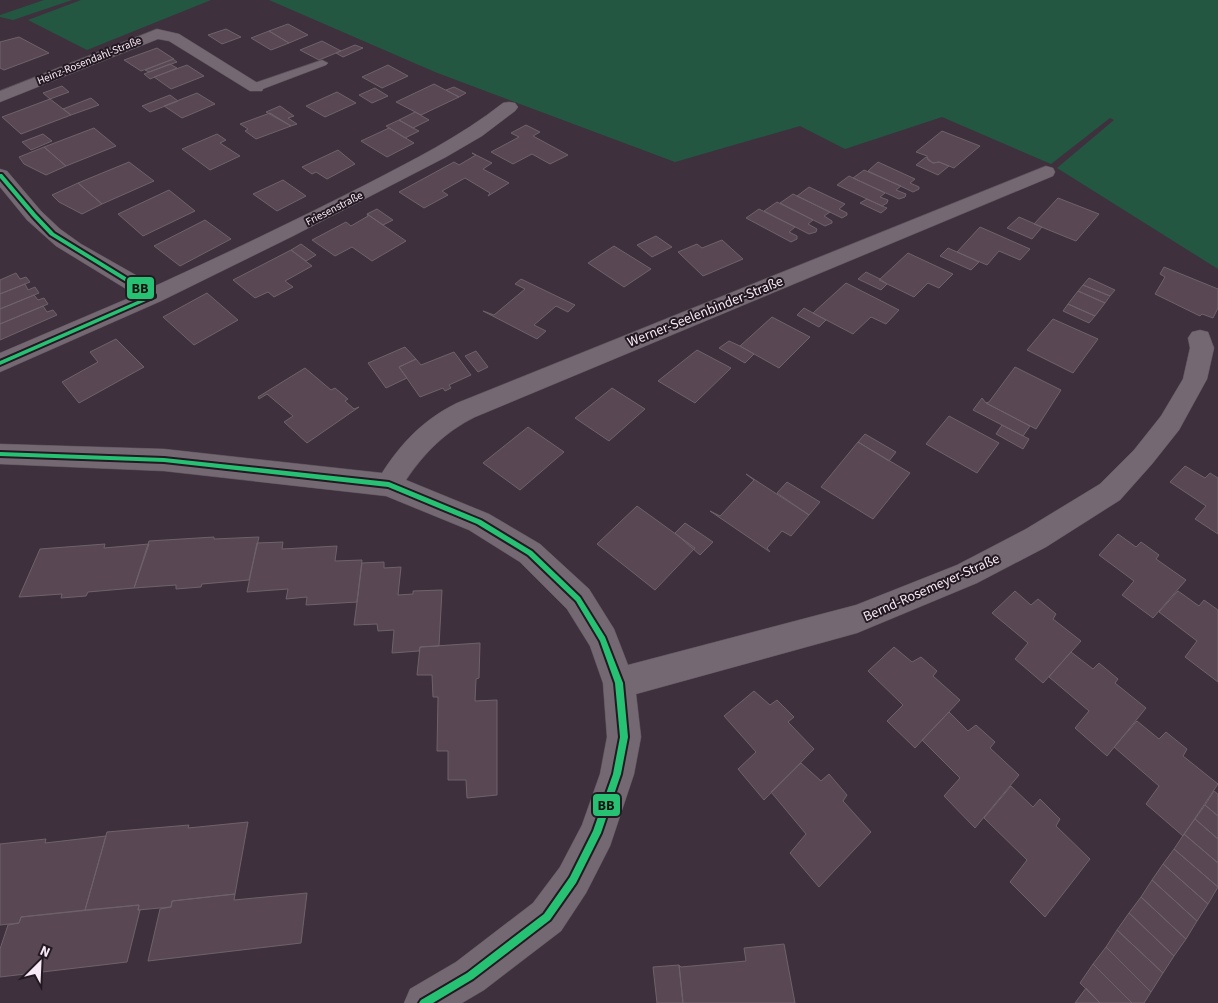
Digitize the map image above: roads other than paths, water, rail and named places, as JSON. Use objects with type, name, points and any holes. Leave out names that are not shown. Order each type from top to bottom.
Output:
[{"type":"street","name":"Heinz-Rosendahl-Straße","points":[[0,97],[157,34],[174,37],[256,87]]},
{"type":"street","name":"Friesenstraße","points":[[0,363],[245,254],[437,155],[488,125],[509,107]]},
{"type":"street","name":"Werner-Seelenbinder-Straße","points":[[389,484],[422,438],[443,421],[466,410],[1046,172]]},
{"type":"street","points":[[0,175],[41,224],[73,248],[118,272],[153,296]]},
{"type":"street","name":"Bernd-Rosemeyer-Straße","points":[[619,683],[857,619],[967,574],[1036,538],[1110,492],[1143,457],[1170,423],[1194,379],[1202,348],[1200,338]]},
{"type":"street","points":[[0,454],[164,460],[389,484],[479,522],[530,553],[578,599],[603,640],[619,683],[624,737],[617,774],[597,833],[573,880],[548,917],[470,976],[424,1003]]},
{"type":"lane","points":[[256,87],[322,62]]}]
